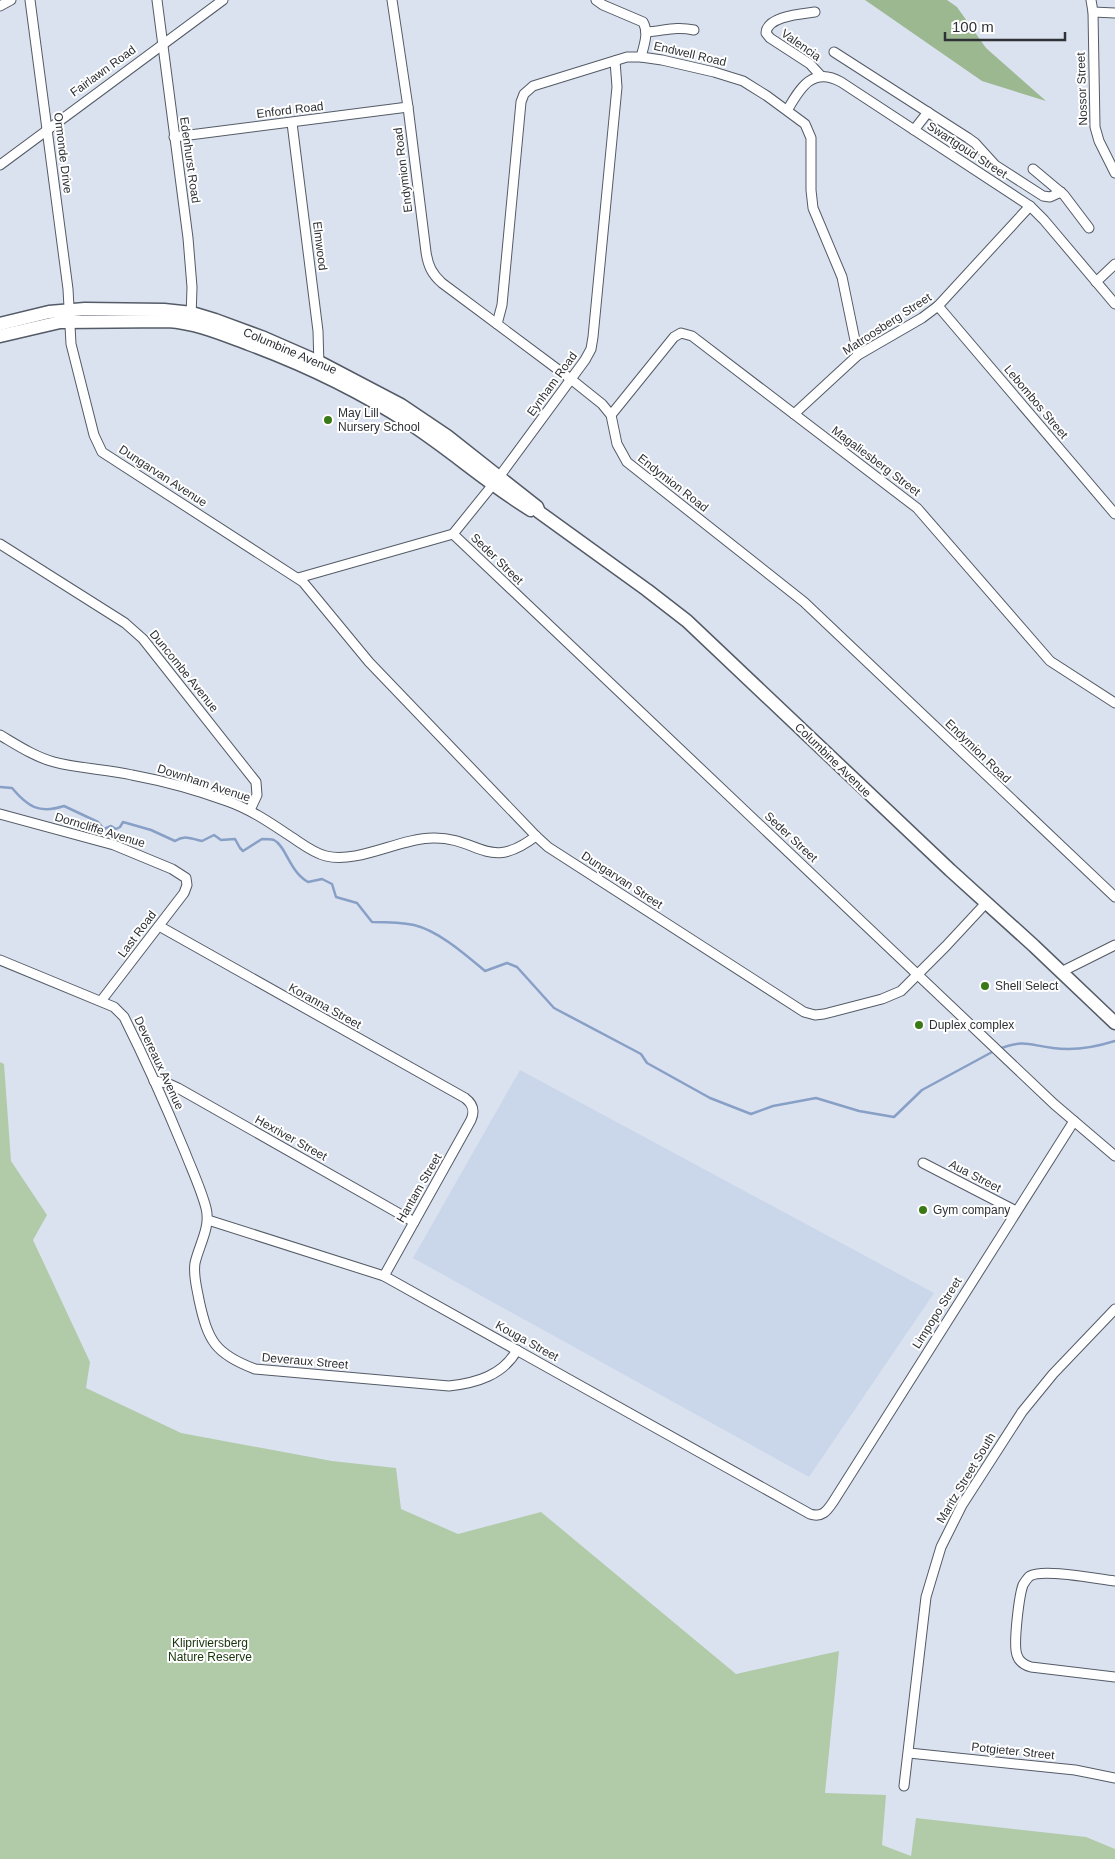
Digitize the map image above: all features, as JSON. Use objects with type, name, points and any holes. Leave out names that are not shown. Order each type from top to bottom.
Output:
[{"type":"main road","name":"Columbine Avenue","points":[[0,324],[49,312],[70,316],[168,321],[191,318],[270,352],[318,368],[414,420],[534,512],[539,512],[687,621],[1115,1023]]},
{"type":"main road","name":"Columbine Avenue","points":[[0,336],[70,316]]},
{"type":"street","points":[[0,6],[11,0]]},
{"type":"street","name":"Ormonde Drive","points":[[30,0],[48,128],[70,316]]},
{"type":"street","name":"Edenhurst Road","points":[[158,0],[188,238],[192,287],[191,318]]},
{"type":"street","name":"Fairlawn Road","points":[[0,164],[223,0]]},
{"type":"street","name":"Endymion Road","points":[[392,0],[408,107],[428,266],[432,273],[602,404],[611,415],[617,444],[622,456],[630,465],[804,602],[1115,897]]},
{"type":"street","points":[[596,0],[603,5],[640,20],[644,25],[646,32],[641,57]]},
{"type":"street","name":"Nossor Street","points":[[1091,0],[1093,12],[1095,127],[1099,142],[1115,173]]},
{"type":"street","name":"Valencia","points":[[815,12],[773,21],[767,27],[766,33],[770,38],[810,64],[820,76]]},
{"type":"street","points":[[1093,12],[1115,12]]},
{"type":"street","points":[[646,32],[675,27],[694,30]]},
{"type":"street","points":[[834,52],[975,142],[995,165],[1043,196],[1050,197],[1061,192]]},
{"type":"street","name":"Endwell Road","points":[[497,324],[502,305],[521,102],[524,94],[533,86],[628,57],[641,57],[729,76],[756,88],[788,109],[805,124],[810,132],[813,208],[842,277],[858,355]]},
{"type":"street","name":"Eynham Road","points":[[454,534],[572,380],[589,354],[593,337],[617,87],[616,61]]},
{"type":"street","points":[[788,109],[805,84],[820,76]]},
{"type":"street","name":"Swartgoud Street","points":[[820,76],[837,79],[1030,206],[1115,304]]},
{"type":"street","name":"Enford Road","points":[[174,137],[408,107]]},
{"type":"street","points":[[914,130],[928,112]]},
{"type":"street","name":"Elmwood","points":[[292,123],[318,331],[318,368]]},
{"type":"street","points":[[1033,169],[1061,192],[1089,228]]},
{"type":"street","name":"Matroosberg Street","points":[[794,414],[858,355],[922,318],[938,306],[1030,206]]},
{"type":"street","points":[[1096,282],[1115,264]]},
{"type":"street","name":"Lebombos Street","points":[[938,306],[1115,514]]},
{"type":"street","name":"Dungarvan Avenue","points":[[70,316],[73,354],[94,436],[102,452],[298,578]]},
{"type":"street","name":"Magaliesberg Street","points":[[611,415],[674,337],[681,333],[692,336],[917,508],[1050,660],[1115,703]]},
{"type":"street","points":[[298,578],[454,534]]},
{"type":"street","name":"Seder Street","points":[[454,534],[918,975],[1074,1121],[1115,1156]]},
{"type":"street","name":"Duncombe Avenue","points":[[0,544],[125,623],[143,639],[256,782],[257,795],[250,810]]},
{"type":"street","name":"Dungarvan Street","points":[[298,578],[309,588],[369,662],[536,836],[562,856],[808,1014],[824,1014],[889,996],[904,988],[986,903]]},
{"type":"street","name":"Downham Avenue","points":[[0,736],[53,762],[139,776],[225,800],[250,810],[316,852],[335,858],[366,853],[413,840],[435,838],[450,840],[489,852],[507,853],[522,846],[536,836]]},
{"type":"street","name":"Dorncliffe Avenue","points":[[0,814],[131,850],[182,874],[187,880]]},
{"type":"street","name":"Last Road","points":[[101,1002],[185,890],[187,880]]},
{"type":"street","name":"Koranna Street","points":[[159,926],[465,1098],[472,1104],[474,1112]]},
{"type":"street","points":[[1061,972],[1115,945]]},
{"type":"street","name":"Devereaux Avenue","points":[[0,960],[114,1007],[121,1013],[154,1081],[193,1173],[208,1220]]},
{"type":"street","name":"Hexriver Street","points":[[154,1081],[178,1088],[414,1222]]},
{"type":"street","name":"Hantam Street","points":[[384,1276],[461,1140],[474,1112]]},
{"type":"street","name":"Limpopo Street","points":[[820,1515],[826,1512],[833,1502],[1074,1121]]},
{"type":"street","name":"Aua Street","points":[[923,1163],[1016,1211]]},
{"type":"street","name":"Kouga Street","points":[[208,1220],[384,1276],[810,1514],[820,1515]]},
{"type":"street","name":"Deveraux Street","points":[[208,1220],[195,1262],[195,1278],[206,1329],[217,1346],[232,1360],[255,1369],[449,1386],[469,1383],[499,1372],[512,1360],[517,1350]]},
{"type":"street","name":"Maritz Street South","points":[[904,1786],[926,1597],[936,1559],[947,1534],[962,1505],[1022,1412],[1053,1374],[1115,1309]]},
{"type":"street","points":[[1115,1580],[1049,1573],[1030,1576],[1022,1587],[1016,1651],[1019,1660],[1031,1667],[1115,1677]]},
{"type":"street","name":"Potgieter Street","points":[[909,1753],[1075,1770],[1115,1778]]},
{"type":"shaded area","points":[[520,1070],[934,1293],[809,1477],[413,1258]]},
{"type":"green space","points":[[865,0],[947,0],[957,7],[986,48],[1046,101],[982,81]]},
{"type":"green space","name":"Klipriviersberg Nature Reserve","points":[[0,1062],[4,1064],[11,1161],[47,1215],[33,1240],[90,1362],[86,1388],[181,1433],[332,1461],[396,1468],[401,1509],[458,1534],[541,1512],[736,1674],[839,1651],[825,1793],[886,1795],[882,1845],[911,1856],[916,1818],[1086,1837],[1115,1849],[1115,1859],[0,1859]]},
{"type":"waterway","points":[[0,787],[12,788],[23,800],[41,809],[64,806],[98,822],[104,829],[111,826],[116,829],[123,822],[151,830],[175,841],[185,837],[202,841],[214,835],[221,840],[235,839],[243,851],[262,839],[274,840],[282,848],[296,872],[308,882],[322,879],[332,884],[336,897],[357,903],[372,922],[403,923],[433,932],[452,944],[485,971],[507,963],[517,967],[554,1008],[641,1054],[647,1063],[710,1098],[751,1114],[773,1106],[816,1098],[859,1111],[894,1117],[922,1090],[994,1051]]},
{"type":"waterway","points":[[999,1049],[1021,1043],[1061,1049],[1076,1049],[1115,1041]]},
{"type":"place","name":"May Lill Nursery School","points":[[328,420]]},
{"type":"place","name":"Shell Select","points":[[985,986]]},
{"type":"place","name":"Duplex complex","points":[[919,1025]]},
{"type":"place","name":"Gym company","points":[[923,1210]]}]
